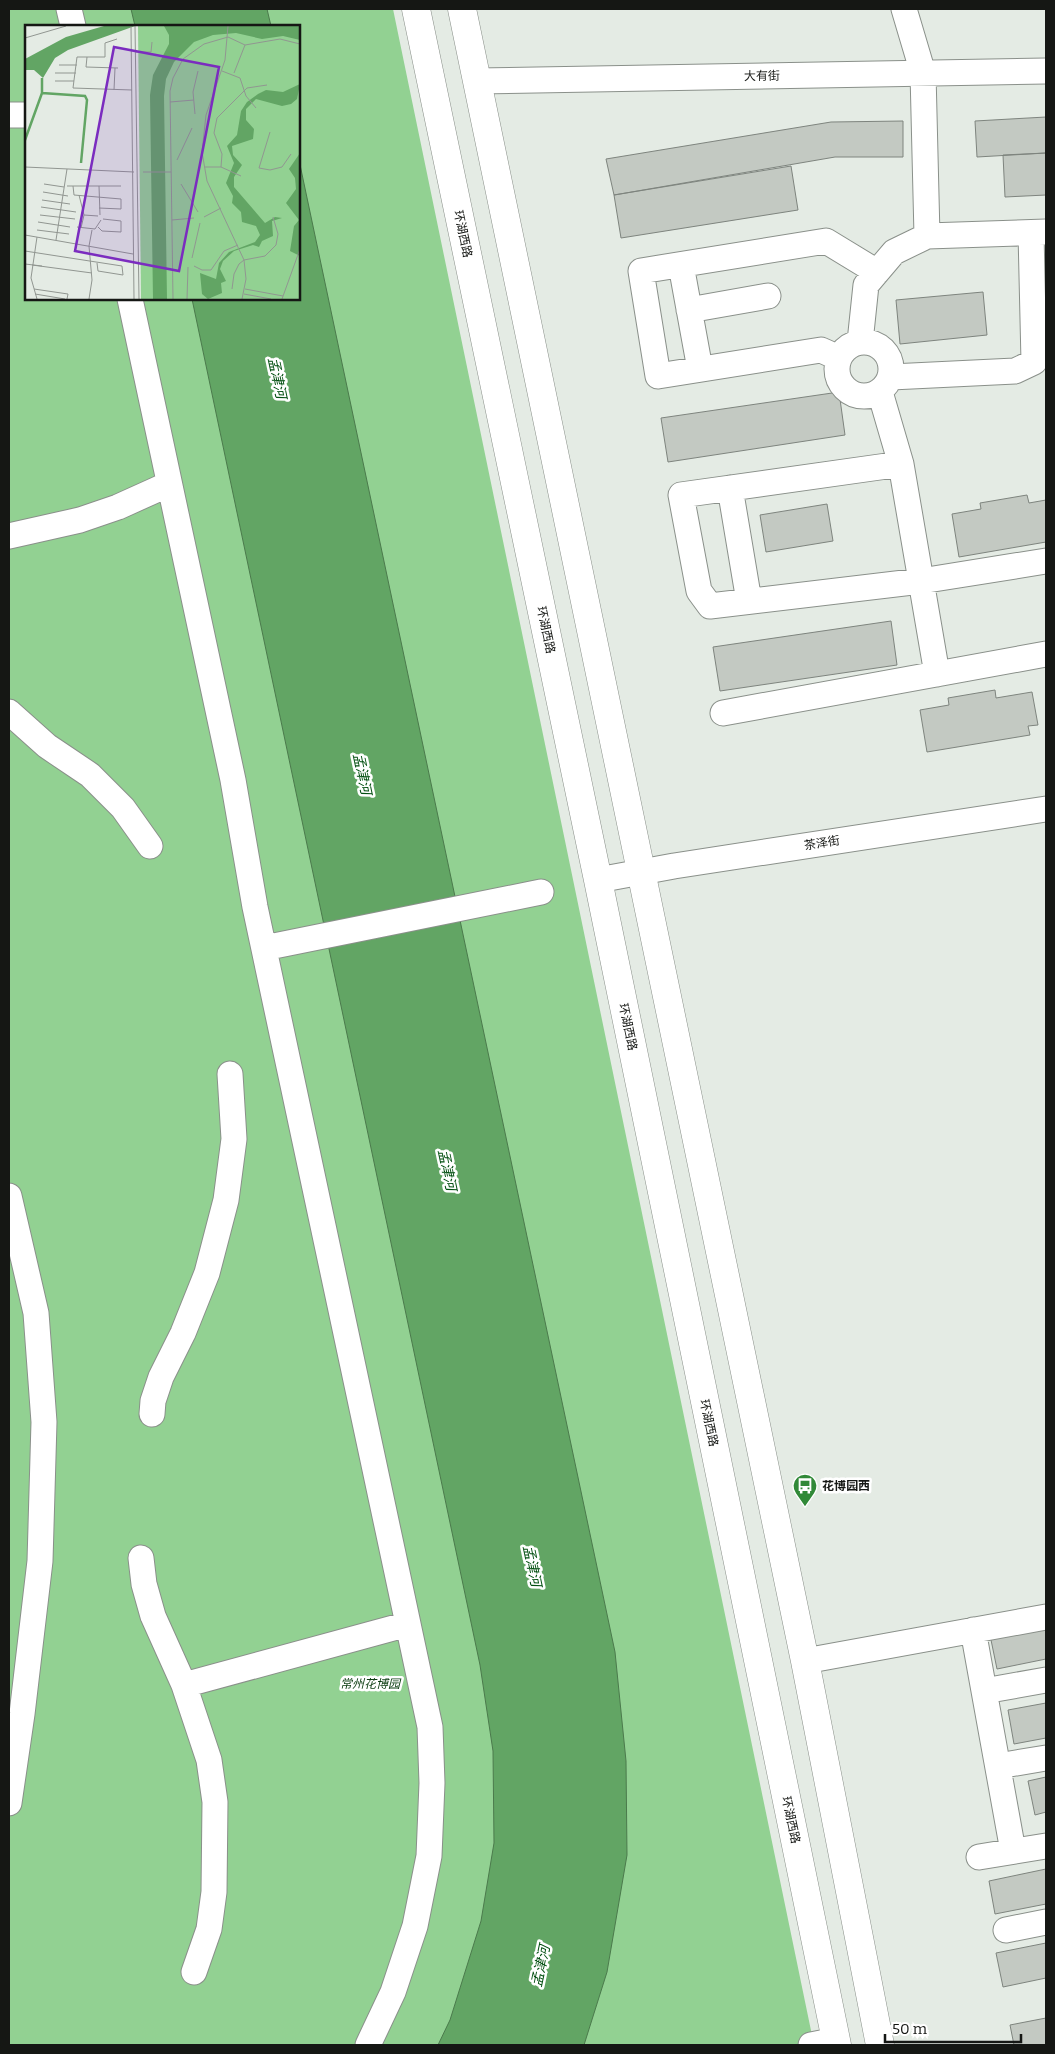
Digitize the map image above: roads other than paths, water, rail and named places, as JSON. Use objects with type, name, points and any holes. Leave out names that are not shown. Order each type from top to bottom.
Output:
[{"type":"main road","name":"环湖西路","points":[[416,9],[598,880],[828,2043]]},
{"type":"main road","points":[[462,9],[805,1662],[880,2045]]},
{"type":"street","points":[[69,9],[73,25]]},
{"type":"street","points":[[904,9],[923,73],[927,236]]},
{"type":"street","name":"大有街","points":[[477,81],[1046,71]]},
{"type":"street","points":[[9,115],[25,115]]},
{"type":"street","points":[[860,342],[866,285],[894,252],[927,236],[1039,232],[1040,368],[886,385],[872,396],[863,397],[846,390],[841,384],[837,366],[839,358],[851,345],[860,342],[869,342],[885,351],[890,359],[892,368],[886,385],[936,674]]},
{"type":"street","points":[[839,358],[821,350],[658,376],[641,272],[826,241],[877,272]]},
{"type":"street","points":[[681,265],[700,369]]},
{"type":"street","points":[[689,310],[768,296]]},
{"type":"street","points":[[130,300],[233,780],[273,946],[430,1727],[432,1783],[429,1856],[415,1926],[393,1992],[368,2045]]},
{"type":"street","points":[[901,464],[681,495],[699,591],[710,606],[921,581],[1046,561]]},
{"type":"street","points":[[9,536],[80,520],[118,507],[169,484]]},
{"type":"street","points":[[730,488],[749,601]]},
{"type":"street","points":[[723,713],[1046,654]]},
{"type":"street","points":[[9,712],[48,746],[90,775],[123,808],[150,846]]},
{"type":"street","name":"茶泽街","points":[[598,880],[1046,809]]},
{"type":"street","points":[[273,946],[541,892]]},
{"type":"street","points":[[152,1414],[153,1401],[161,1377],[183,1333],[207,1273],[226,1200],[234,1139],[230,1074]]},
{"type":"street","points":[[9,1196],[36,1313],[44,1422],[40,1561],[22,1714],[9,1803]]},
{"type":"street","points":[[141,1558],[144,1584],[154,1616],[184,1686],[210,1760],[215,1802],[214,1892],[209,1929],[194,1972]]},
{"type":"street","points":[[805,1662],[1046,1617]]},
{"type":"street","points":[[184,1686],[408,1624]]},
{"type":"street","points":[[973,1630],[1013,1851]]},
{"type":"street","points":[[984,1691],[1046,1680]]},
{"type":"street","points":[[998,1766],[1046,1758]]},
{"type":"street","points":[[979,1857],[1046,1846]]},
{"type":"street","points":[[1006,1930],[1046,1922]]},
{"type":"water","points":[[131,9],[267,9],[271,25],[135,25]]},
{"type":"water","name":"孟津河","points":[[300,165],[615,1652],[626,1761],[627,1855],[607,1972],[584,2045],[438,2045],[450,2020],[481,1921],[494,1843],[493,1751],[480,1665],[192,300],[300,300]]},
{"type":"place","name":"花博园西","points":[[805,1507]]},
{"type":"park label","name":"常州花博园","points":[[370,1684]]}]
